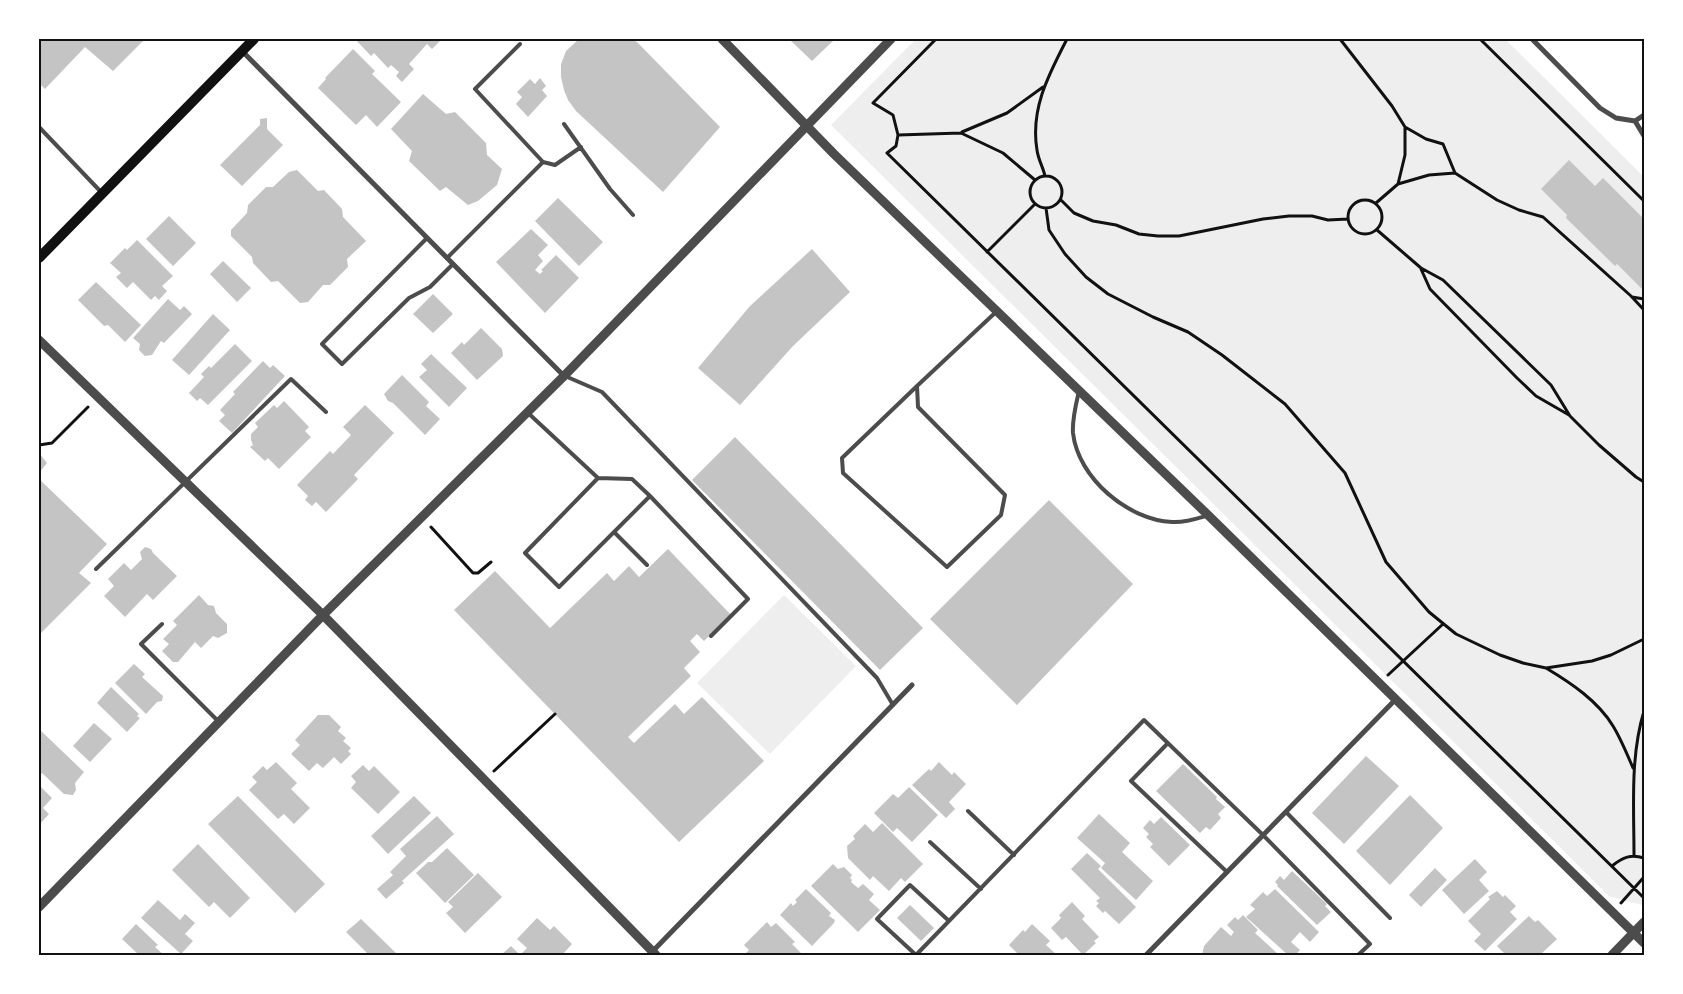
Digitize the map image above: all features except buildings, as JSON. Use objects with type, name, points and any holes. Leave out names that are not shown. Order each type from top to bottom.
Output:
[{"type":"main road","points":[[39,258],[254,39]]},
{"type":"street","points":[[722,39],[834,154],[1208,515],[1378,684],[1644,943]]},
{"type":"street","points":[[39,907],[323,615],[564,376],[891,39]]},
{"type":"street","points":[[1532,39],[1600,108],[1616,118],[1635,121],[1644,115]]},
{"type":"street","points":[[242,51],[564,376]]},
{"type":"street","points":[[1635,121],[1644,136]]},
{"type":"street","points":[[39,340],[323,615],[652,954],[912,685]]},
{"type":"street","points":[[1146,955],[1395,700]]},
{"type":"street","points":[[1612,955],[1644,922]]},
{"type":"lane","points":[[520,44],[475,89],[543,162],[555,166],[581,147]]},
{"type":"lane","points":[[564,124],[610,189],[633,215]]},
{"type":"lane","points":[[39,127],[102,193]]},
{"type":"lane","points":[[447,258],[543,162]]},
{"type":"lane","points":[[427,238],[322,344],[342,364],[409,298],[430,288],[453,264]]},
{"type":"lane","points":[[917,386],[918,407],[1005,495],[1002,515],[947,567],[843,473],[842,458],[917,386],[996,311]]},
{"type":"lane","points":[[564,376],[602,392],[877,678],[892,705]]},
{"type":"lane","points":[[96,569],[291,379],[326,412]]},
{"type":"lane","points":[[1079,391],[1073,433],[1079,453],[1086,467],[1110,496],[1128,509],[1150,518],[1172,522],[1192,520],[1208,515]]},
{"type":"lane","points":[[527,412],[598,478],[632,479],[748,599],[711,636]]},
{"type":"lane","points":[[598,478],[525,553],[559,587],[650,496]]},
{"type":"lane","points":[[614,532],[647,565]]},
{"type":"lane","points":[[162,624],[141,644],[219,722]]},
{"type":"lane","points":[[949,921],[910,885],[877,920],[916,955],[1014,855],[1144,720],[1263,835],[1370,944],[1358,955]]},
{"type":"lane","points":[[1168,743],[1131,781],[1227,872]]},
{"type":"lane","points":[[968,810],[1014,855]]},
{"type":"lane","points":[[1286,812],[1390,918]]},
{"type":"lane","points":[[930,842],[981,889]]},
{"type":"path","points":[[936,39],[873,103],[893,116],[898,135],[896,146],[887,153],[1644,898]]},
{"type":"path","points":[[1046,176],[1037,152],[1035,129],[1038,106],[1044,86],[1067,39]]},
{"type":"path","points":[[1340,39],[1392,106],[1405,127],[1426,139],[1443,144],[1455,172],[1497,200],[1519,210],[1543,217],[1644,310]]},
{"type":"path","points":[[1480,39],[1644,201]]},
{"type":"path","points":[[898,135],[961,133],[1007,113],[1044,86]]},
{"type":"path","points":[[1398,184],[1405,155],[1405,127]]},
{"type":"path","points":[[961,133],[1003,153],[1035,180]]},
{"type":"path","points":[[1376,203],[1398,184],[1429,175],[1455,172]]},
{"type":"path","points":[[1046,176],[1055,178],[1062,187],[1061,200],[1056,205],[1046,208],[1035,204],[1032,200],[1030,189],[1035,180],[1046,176]]},
{"type":"path","points":[[1367,199],[1376,203],[1382,212],[1382,221],[1377,230],[1371,233],[1362,234],[1352,229],[1348,219],[1350,208],[1356,202],[1367,199]]},
{"type":"path","points":[[1061,200],[1074,213],[1093,221],[1116,225],[1139,234],[1158,236],[1179,236],[1263,219],[1289,216],[1312,216],[1328,220],[1348,219]]},
{"type":"path","points":[[987,252],[1035,204]]},
{"type":"path","points":[[1046,208],[1049,230],[1064,254],[1086,278],[1108,294],[1188,332],[1222,355],[1285,404],[1345,474],[1386,562],[1429,612],[1456,634],[1523,663],[1546,668],[1576,687],[1613,726],[1633,768]]},
{"type":"path","points":[[1377,230],[1421,268],[1443,280],[1552,385],[1570,416]]},
{"type":"path","points":[[1421,268],[1430,289],[1516,378],[1536,396],[1570,416],[1606,451],[1644,482]]},
{"type":"path","points":[[1631,296],[1644,299]]},
{"type":"path","points":[[39,444],[52,443],[98,397]]},
{"type":"path","points":[[422,517],[473,573],[478,573],[491,562]]},
{"type":"path","points":[[1378,684],[1443,624]]},
{"type":"path","points":[[1546,668],[1592,661],[1611,655],[1644,639]]},
{"type":"path","points":[[1634,855],[1633,768],[1644,711]]},
{"type":"path","points":[[485,780],[555,714]]},
{"type":"path","points":[[1612,866],[1621,859],[1634,855],[1644,858]]},
{"type":"path","points":[[1612,912],[1644,877]]},
{"type":"shaded area","points":[[916,39],[1505,39],[1644,177],[1644,903],[1642,905],[1609,896],[831,125]]},
{"type":"shaded area","points":[[784,595],[856,666],[770,754],[697,683]]}]
